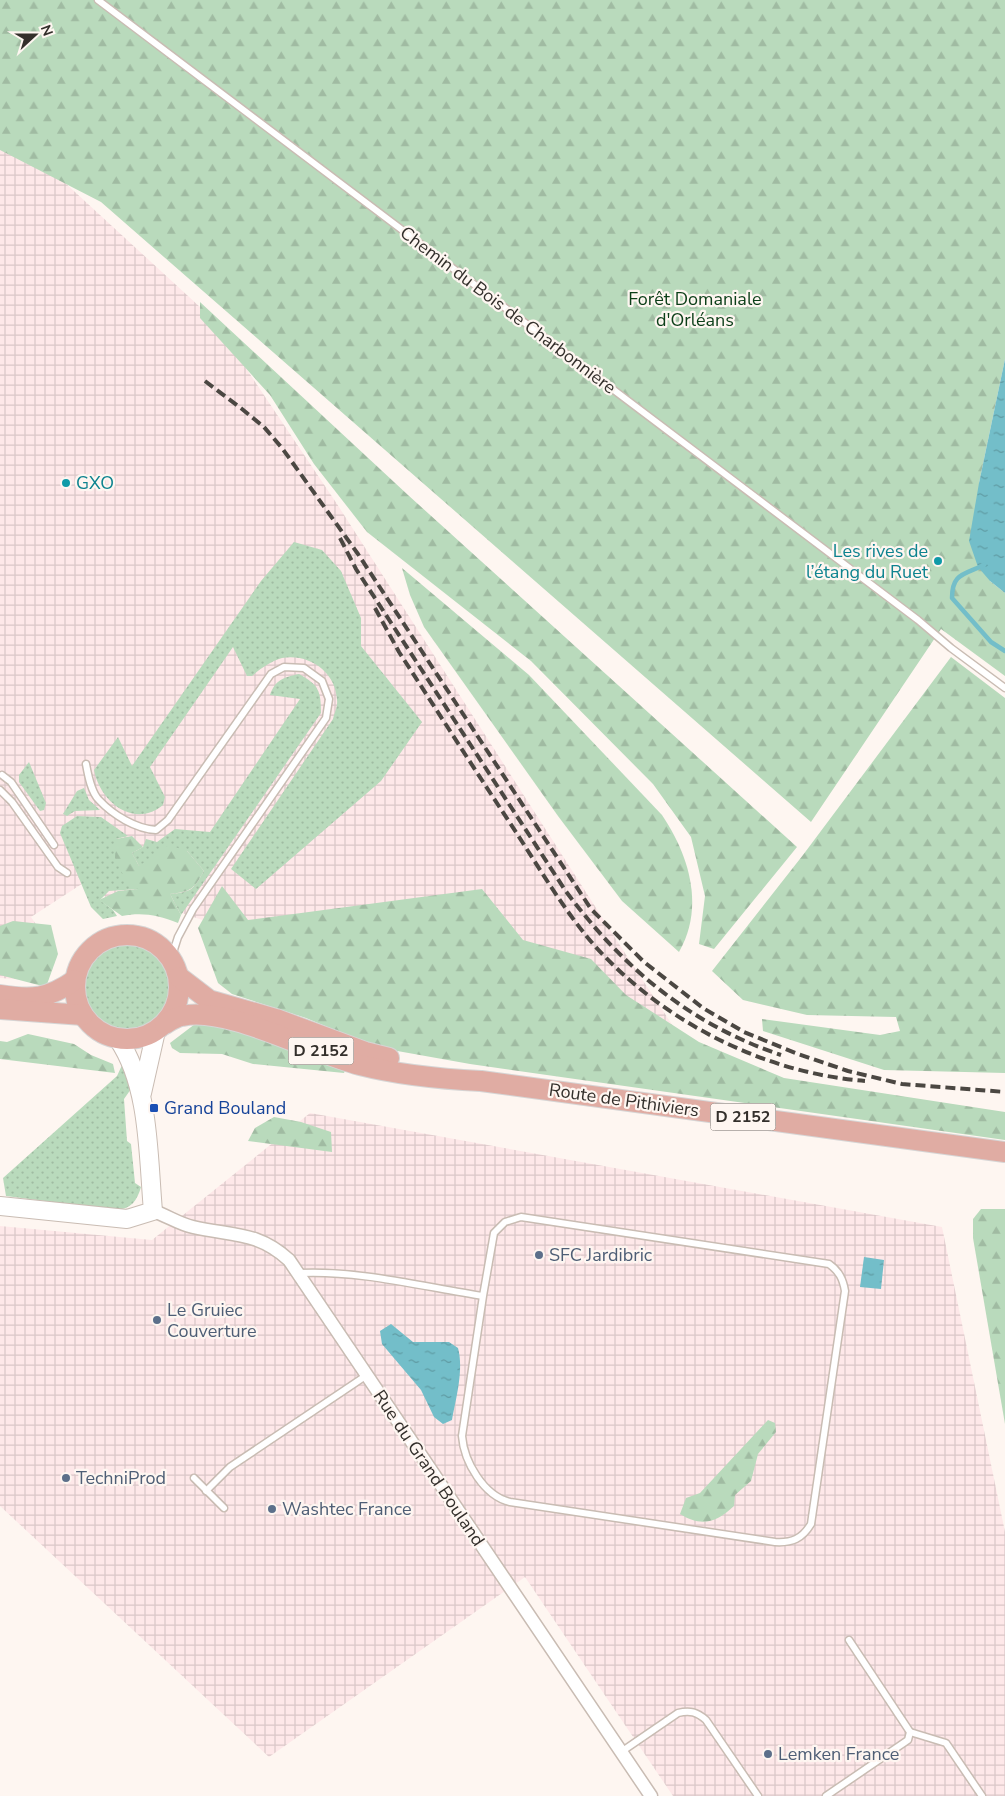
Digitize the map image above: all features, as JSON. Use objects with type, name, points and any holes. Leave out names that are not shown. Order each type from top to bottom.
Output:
[{"type":"main road","points":[[119,936],[139,936],[148,939],[165,951],[179,977],[178,1003],[160,1028],[138,1039],[118,1039],[98,1031],[83,1015],[75,992],[75,980],[82,961],[89,951],[108,938],[119,936]]},
{"type":"main road","name":"Route de Pithiviers","points":[[179,977],[209,1000],[276,1019],[364,1052],[481,1081]]},
{"type":"main road","points":[[0,995],[20,998],[43,997],[58,991],[75,980]]},
{"type":"main road","points":[[0,1009],[83,1015]]},
{"type":"main road","name":"Route de Pithiviers","points":[[160,1028],[180,1016],[213,1016],[271,1032],[358,1065],[439,1078],[481,1081],[1005,1152]]},
{"type":"street","points":[[142,1096],[160,1028]]},
{"type":"street","points":[[0,1206],[22,1206],[127,1219],[153,1211],[142,1096],[131,1063],[118,1039]]},
{"type":"street","name":"Rue du Grand Bouland","points":[[153,1211],[190,1226],[254,1238],[267,1243],[289,1260],[651,1796]]},
{"type":"lane","name":"Chemin du Bois de Charbonnière","points":[[98,0],[918,620],[951,648],[1005,688]]},
{"type":"lane","points":[[86,764],[89,778],[98,799],[130,823],[145,829],[156,830],[168,820],[271,674],[284,667],[304,668],[322,681],[326,690],[329,699],[326,718],[193,909],[178,936],[171,959]]},
{"type":"lane","points":[[2,776],[11,782],[54,845]]},
{"type":"lane","points":[[0,790],[12,802],[58,867],[67,873]]},
{"type":"lane","points":[[521,1217],[830,1264],[837,1270],[846,1290],[811,1524],[806,1533],[798,1539],[787,1542],[775,1542],[518,1504],[495,1497],[489,1492],[465,1454],[462,1436],[483,1296],[494,1233],[505,1222],[521,1217]]},
{"type":"lane","points":[[299,1273],[321,1272],[356,1276],[483,1296]]},
{"type":"lane","points":[[206,1491],[230,1466],[367,1375]]},
{"type":"lane","points":[[194,1478],[224,1508]]},
{"type":"lane","points":[[849,1640],[910,1732],[946,1743],[982,1796]]},
{"type":"lane","points":[[621,1752],[678,1713],[688,1710],[706,1720],[758,1796]]},
{"type":"lane","points":[[826,1796],[908,1740],[910,1732]]},
{"type":"shaded area","points":[[0,123],[213,319],[337,504],[632,964],[718,1094],[146,901],[112,906],[91,878],[31,917],[54,951],[44,981],[0,978]]},
{"type":"shaded area","points":[[310,1113],[942,1227],[1005,1532],[1005,1796],[673,1796],[525,1577],[269,1757],[0,1506],[0,1226],[152,1240]]},
{"type":"green space","name":"Forêt Domaniale d'Orléans","points":[[0,0],[1005,0],[1005,359],[979,483],[990,581],[1005,593],[1005,676],[941,629],[811,822],[101,202],[0,150]]},
{"type":"green space","points":[[200,302],[408,495],[797,847],[714,949],[699,944],[705,896],[691,837],[653,784],[531,661],[367,532],[314,464],[270,395],[200,318]]},
{"type":"green space","points":[[294,542],[322,550],[341,571],[361,618],[361,646],[422,722],[381,781],[256,889],[231,869],[333,719],[337,702],[335,690],[332,681],[319,667],[302,659],[282,658],[274,661],[252,676],[247,676],[233,647],[150,767],[165,797],[163,805],[152,812],[130,813],[120,809],[103,792],[97,782],[94,770],[118,737],[132,766],[261,581]]},
{"type":"green space","points":[[402,568],[529,675],[662,815],[680,847],[690,882],[692,899],[691,917],[687,935],[679,952],[622,901],[558,816],[424,627],[410,595]]},
{"type":"green space","points":[[951,657],[1005,698],[1005,1073],[884,1070],[763,1031],[762,1019],[880,1035],[900,1031],[896,1017],[807,1015],[743,1000],[712,971],[803,855]]},
{"type":"green space","points":[[299,674],[318,689],[321,713],[181,915],[170,894],[191,889],[204,871],[187,851],[139,866],[132,853],[143,847],[146,839],[157,842],[175,829],[210,832],[300,699],[270,695],[272,690],[281,680]]},
{"type":"green space","points":[[29,762],[46,803],[44,810],[40,811],[19,782],[19,775]]},
{"type":"green space","points":[[84,788],[89,800],[100,810],[75,811],[67,816],[63,814],[77,791]]},
{"type":"green space","points":[[77,816],[101,817],[128,836],[116,839],[139,889],[109,891],[100,900],[113,910],[117,916],[103,919],[91,907],[60,833],[62,826]]},
{"type":"green space","points":[[132,836],[143,847],[132,853],[139,866],[169,845],[187,851],[204,871],[194,886],[183,892],[170,894],[181,915],[178,923],[150,915],[122,916],[99,900],[118,891],[138,889],[127,883],[115,858],[116,839]]},
{"type":"green space","points":[[222,886],[248,920],[482,889],[523,940],[591,959],[626,995],[699,1042],[784,1078],[1005,1112],[1005,1140],[470,1064],[375,1047],[306,1018],[232,994],[218,983],[198,928]]},
{"type":"green space","points":[[13,921],[51,925],[58,954],[46,987],[0,975],[0,926]]},
{"type":"green space","points":[[127,943],[143,947],[157,956],[166,970],[170,986],[166,1002],[157,1016],[143,1025],[127,1029],[111,1025],[97,1016],[88,1002],[84,986],[88,970],[97,956],[111,947]]},
{"type":"green space","points":[[195,1024],[225,1025],[347,1066],[344,1073],[253,1064],[222,1054],[180,1053],[172,1048],[170,1043]]},
{"type":"green space","points":[[28,1034],[74,1044],[91,1055],[113,1064],[115,1073],[0,1059],[0,1041],[7,1042]]},
{"type":"green space","points":[[123,1063],[131,1089],[124,1099],[127,1141],[131,1144],[135,1183],[141,1187],[133,1203],[126,1208],[116,1210],[6,1196],[3,1178],[117,1076]]},
{"type":"green space","points":[[274,1117],[301,1122],[331,1132],[332,1152],[248,1141],[255,1128]]},
{"type":"green space","points":[[981,1209],[1005,1209],[1005,1424],[973,1238],[973,1219]]},
{"type":"green space","points":[[768,1420],[775,1423],[776,1432],[758,1454],[751,1481],[735,1495],[734,1506],[715,1519],[702,1522],[680,1514],[686,1498],[700,1493]]},
{"type":"water","points":[[1005,359],[1005,593],[990,581],[978,567],[969,541]]},
{"type":"water","points":[[864,1257],[884,1260],[881,1289],[860,1287]]},
{"type":"water","points":[[391,1324],[413,1342],[449,1342],[458,1348],[460,1375],[452,1420],[443,1424],[434,1417],[421,1390],[382,1344],[380,1331]]},
{"type":"waterway","points":[[984,565],[965,573],[957,579],[954,584],[952,598],[991,642],[1005,651]]},
{"type":"railway","points":[[205,381],[264,427],[282,448],[358,554],[591,909],[644,962],[703,1008],[744,1032],[798,1054],[848,1071],[902,1084],[1005,1092]]},
{"type":"railway","points":[[340,538],[356,569],[565,890],[587,918],[634,968],[660,990],[716,1027],[781,1055]]},
{"type":"railway","points":[[375,608],[399,652],[560,901],[594,945],[621,972],[651,997],[683,1019],[717,1038],[752,1054],[789,1067],[827,1076],[865,1081]]},
{"type":"place","name":"GXO","points":[[66,483]]},
{"type":"place","name":"Les rives de l’étang du Ruet","points":[[938,561]]},
{"type":"place","name":"Grand Bouland","points":[[154,1108]]},
{"type":"place","name":"SFC Jardibric","points":[[539,1255]]},
{"type":"place","name":"Le Gruiec Couverture","points":[[157,1320]]},
{"type":"place","name":"TechniProd","points":[[66,1478]]},
{"type":"place","name":"Washtec France","points":[[272,1509]]},
{"type":"place","name":"Lemken France","points":[[768,1754]]}]
